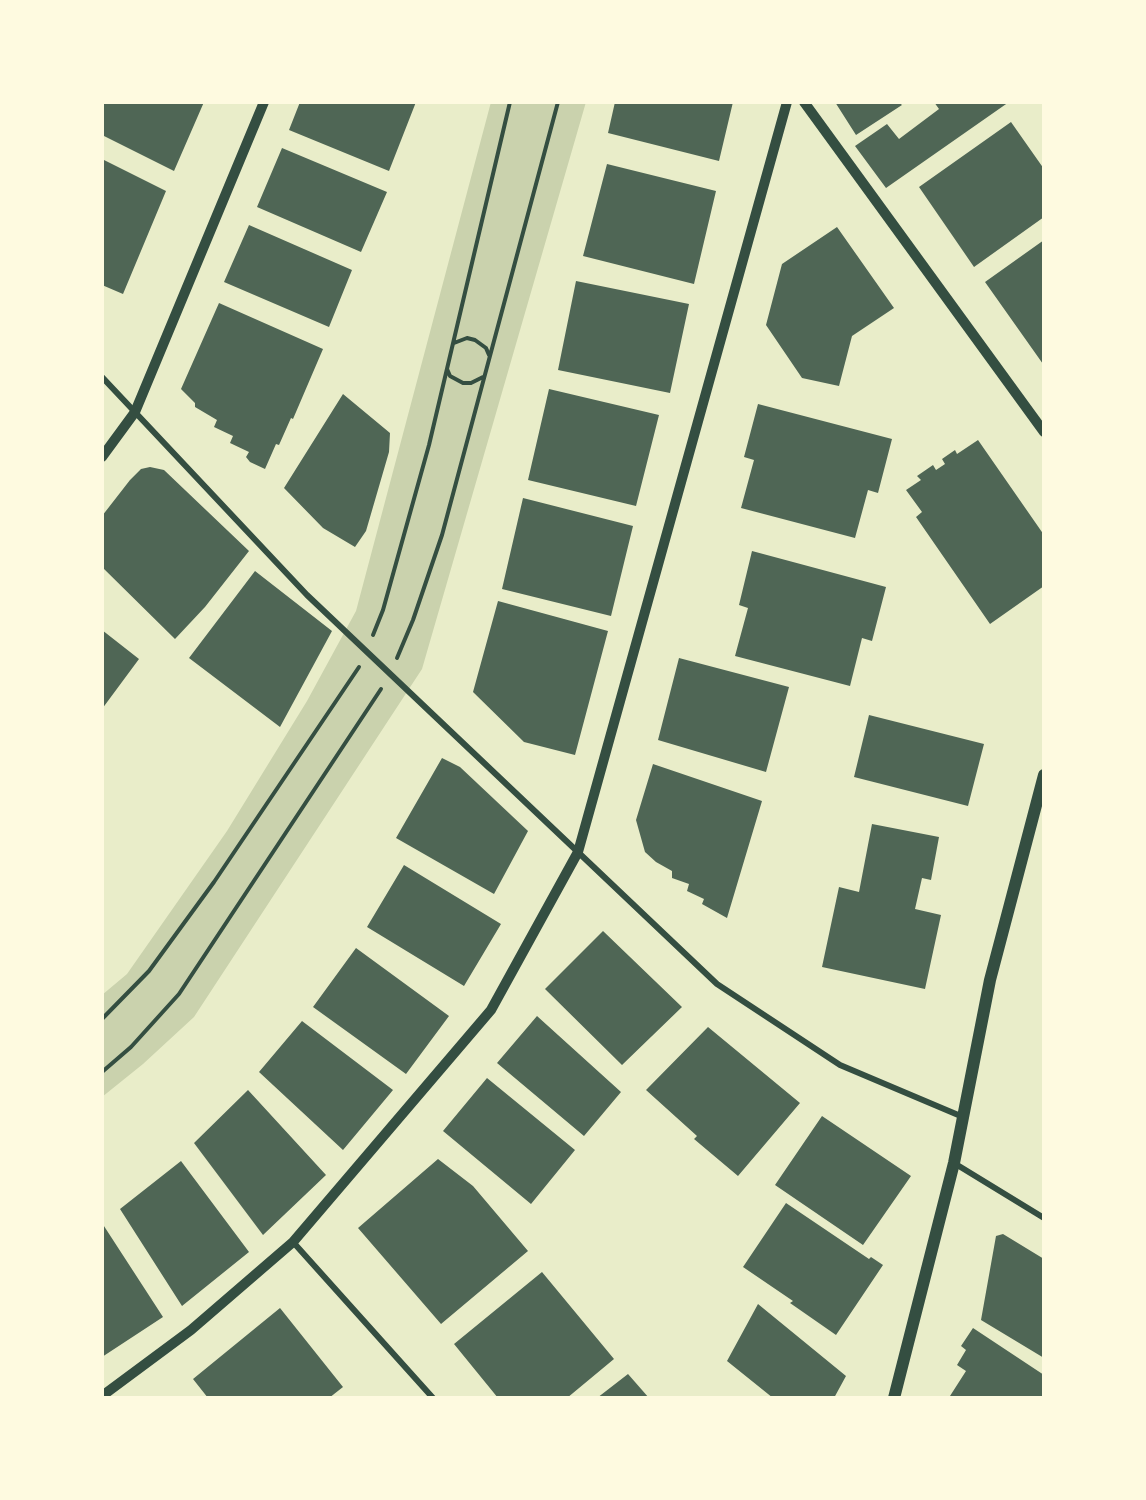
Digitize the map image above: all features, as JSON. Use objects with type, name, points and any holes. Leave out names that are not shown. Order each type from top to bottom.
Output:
[{"type":"main road","points":[[894,1398],[954,1163],[990,980],[1044,775]]},
{"type":"street","points":[[102,457],[135,412],[264,102]]},
{"type":"street","points":[[102,1396],[192,1330],[293,1242],[491,1010],[578,852],[787,102]]},
{"type":"street","points":[[804,102],[1044,432]]},
{"type":"street","points":[[102,377],[307,595],[717,984],[840,1065],[963,1117]]},
{"type":"street","points":[[954,1163],[1044,1218]]},
{"type":"street","points":[[293,1242],[433,1398]]},
{"type":"path","points":[[102,1019],[156,962],[214,882],[353,678],[368,652],[383,610],[429,445],[510,102]]},
{"type":"path","points":[[102,1072],[131,1047],[179,994],[390,674],[413,620],[442,535],[558,102]]},
{"type":"path","points":[[454,343],[468,338],[475,340],[486,348],[489,355]]},
{"type":"path","points":[[447,369],[450,375],[463,383],[471,383],[484,376]]},
{"type":"green space","points":[[491,102],[586,102],[422,669],[194,1017],[143,1064],[102,1097],[102,995],[127,974],[227,831],[307,701],[356,611]]},
{"type":"building","points":[[102,102],[204,102],[174,171],[102,135]]},
{"type":"building","points":[[300,102],[416,102],[389,171],[289,130]]},
{"type":"building","points":[[615,102],[733,102],[719,161],[608,133]]},
{"type":"building","points":[[835,102],[899,102],[902,105],[856,135]]},
{"type":"building","points":[[934,102],[1009,102],[886,188],[855,146],[887,124],[899,139],[939,109]]},
{"type":"building","points":[[1011,122],[1044,169],[1044,217],[974,267],[919,187]]},
{"type":"building","points":[[282,148],[387,192],[361,252],[257,207]]},
{"type":"building","points":[[102,159],[166,191],[123,294],[102,285]]},
{"type":"building","points":[[607,164],[716,191],[694,284],[583,256]]},
{"type":"building","points":[[249,225],[352,270],[329,327],[224,282]]},
{"type":"building","points":[[837,227],[894,308],[852,336],[839,386],[802,378],[766,325],[782,264]]},
{"type":"building","points":[[1044,240],[1044,363],[1043,364],[985,282]]},
{"type":"building","points":[[576,281],[689,304],[670,393],[558,370]]},
{"type":"building","points":[[219,303],[323,349],[293,419],[291,418],[279,445],[276,444],[265,469],[250,462],[246,457],[249,452],[230,443],[233,436],[214,427],[217,420],[195,407],[195,403],[181,389]]},
{"type":"building","points":[[549,389],[659,415],[636,506],[528,480]]},
{"type":"building","points":[[343,394],[390,433],[389,452],[366,531],[355,547],[323,528],[284,488]]},
{"type":"building","points":[[758,404],[892,439],[878,493],[868,490],[855,538],[741,508],[754,460],[744,457]]},
{"type":"building","points":[[978,440],[1044,535],[1044,586],[990,624],[916,517],[922,512],[906,490],[921,480],[917,476],[933,465],[936,470],[945,464],[942,459],[955,450],[957,454]]},
{"type":"building","points":[[150,467],[164,470],[249,551],[205,607],[175,639],[102,567],[102,516],[130,480],[141,469]]},
{"type":"building","points":[[523,498],[633,526],[611,616],[502,589]]},
{"type":"building","points":[[752,551],[886,587],[872,641],[862,638],[850,686],[735,656],[748,608],[739,605]]},
{"type":"building","points":[[255,571],[332,631],[280,727],[189,658]]},
{"type":"building","points":[[498,601],[608,631],[575,755],[524,742],[473,692]]},
{"type":"building","points":[[102,630],[139,659],[102,709]]},
{"type":"building","points":[[679,658],[789,687],[766,772],[658,740]]},
{"type":"building","points":[[869,715],[984,744],[968,806],[854,777]]},
{"type":"building","points":[[442,758],[460,767],[528,831],[494,894],[396,838]]},
{"type":"building","points":[[653,764],[762,801],[727,918],[702,904],[704,899],[687,891],[689,884],[672,878],[672,871],[656,862],[645,852],[636,820]]},
{"type":"building","points":[[872,824],[939,837],[931,880],[922,878],[915,909],[941,915],[925,989],[822,967],[839,887],[859,892]]},
{"type":"building","points":[[404,865],[501,924],[464,986],[367,927]]},
{"type":"building","points":[[603,931],[682,1007],[622,1065],[545,989]]},
{"type":"building","points":[[356,948],[449,1016],[406,1074],[313,1007]]},
{"type":"building","points":[[537,1016],[621,1092],[584,1136],[497,1063]]},
{"type":"building","points":[[302,1021],[393,1090],[343,1150],[259,1072]]},
{"type":"building","points":[[708,1027],[800,1103],[738,1176],[694,1139],[697,1136],[646,1090]]},
{"type":"building","points":[[487,1078],[575,1150],[531,1204],[443,1131]]},
{"type":"building","points":[[248,1090],[326,1175],[263,1235],[194,1143]]},
{"type":"building","points":[[822,1116],[911,1176],[863,1245],[775,1185]]},
{"type":"building","points":[[438,1159],[473,1186],[528,1251],[441,1324],[358,1228]]},
{"type":"building","points":[[181,1161],[249,1252],[182,1306],[120,1209]]},
{"type":"building","points":[[786,1203],[869,1259],[871,1257],[883,1265],[836,1335],[790,1303],[793,1301],[743,1267]]},
{"type":"building","points":[[102,1223],[163,1317],[102,1357]]},
{"type":"building","points":[[1003,1234],[1044,1259],[1044,1358],[981,1320],[996,1236]]},
{"type":"building","points":[[542,1272],[614,1359],[567,1398],[498,1398],[454,1344]]},
{"type":"building","points":[[758,1304],[846,1376],[834,1398],[773,1398],[727,1361]]},
{"type":"building","points":[[280,1308],[343,1387],[329,1398],[208,1398],[193,1379]]},
{"type":"building","points":[[973,1328],[1044,1375],[1044,1398],[953,1398],[950,1396],[966,1371],[957,1365],[966,1350],[961,1346]]},
{"type":"building","points":[[628,1374],[649,1398],[597,1398]]}]
